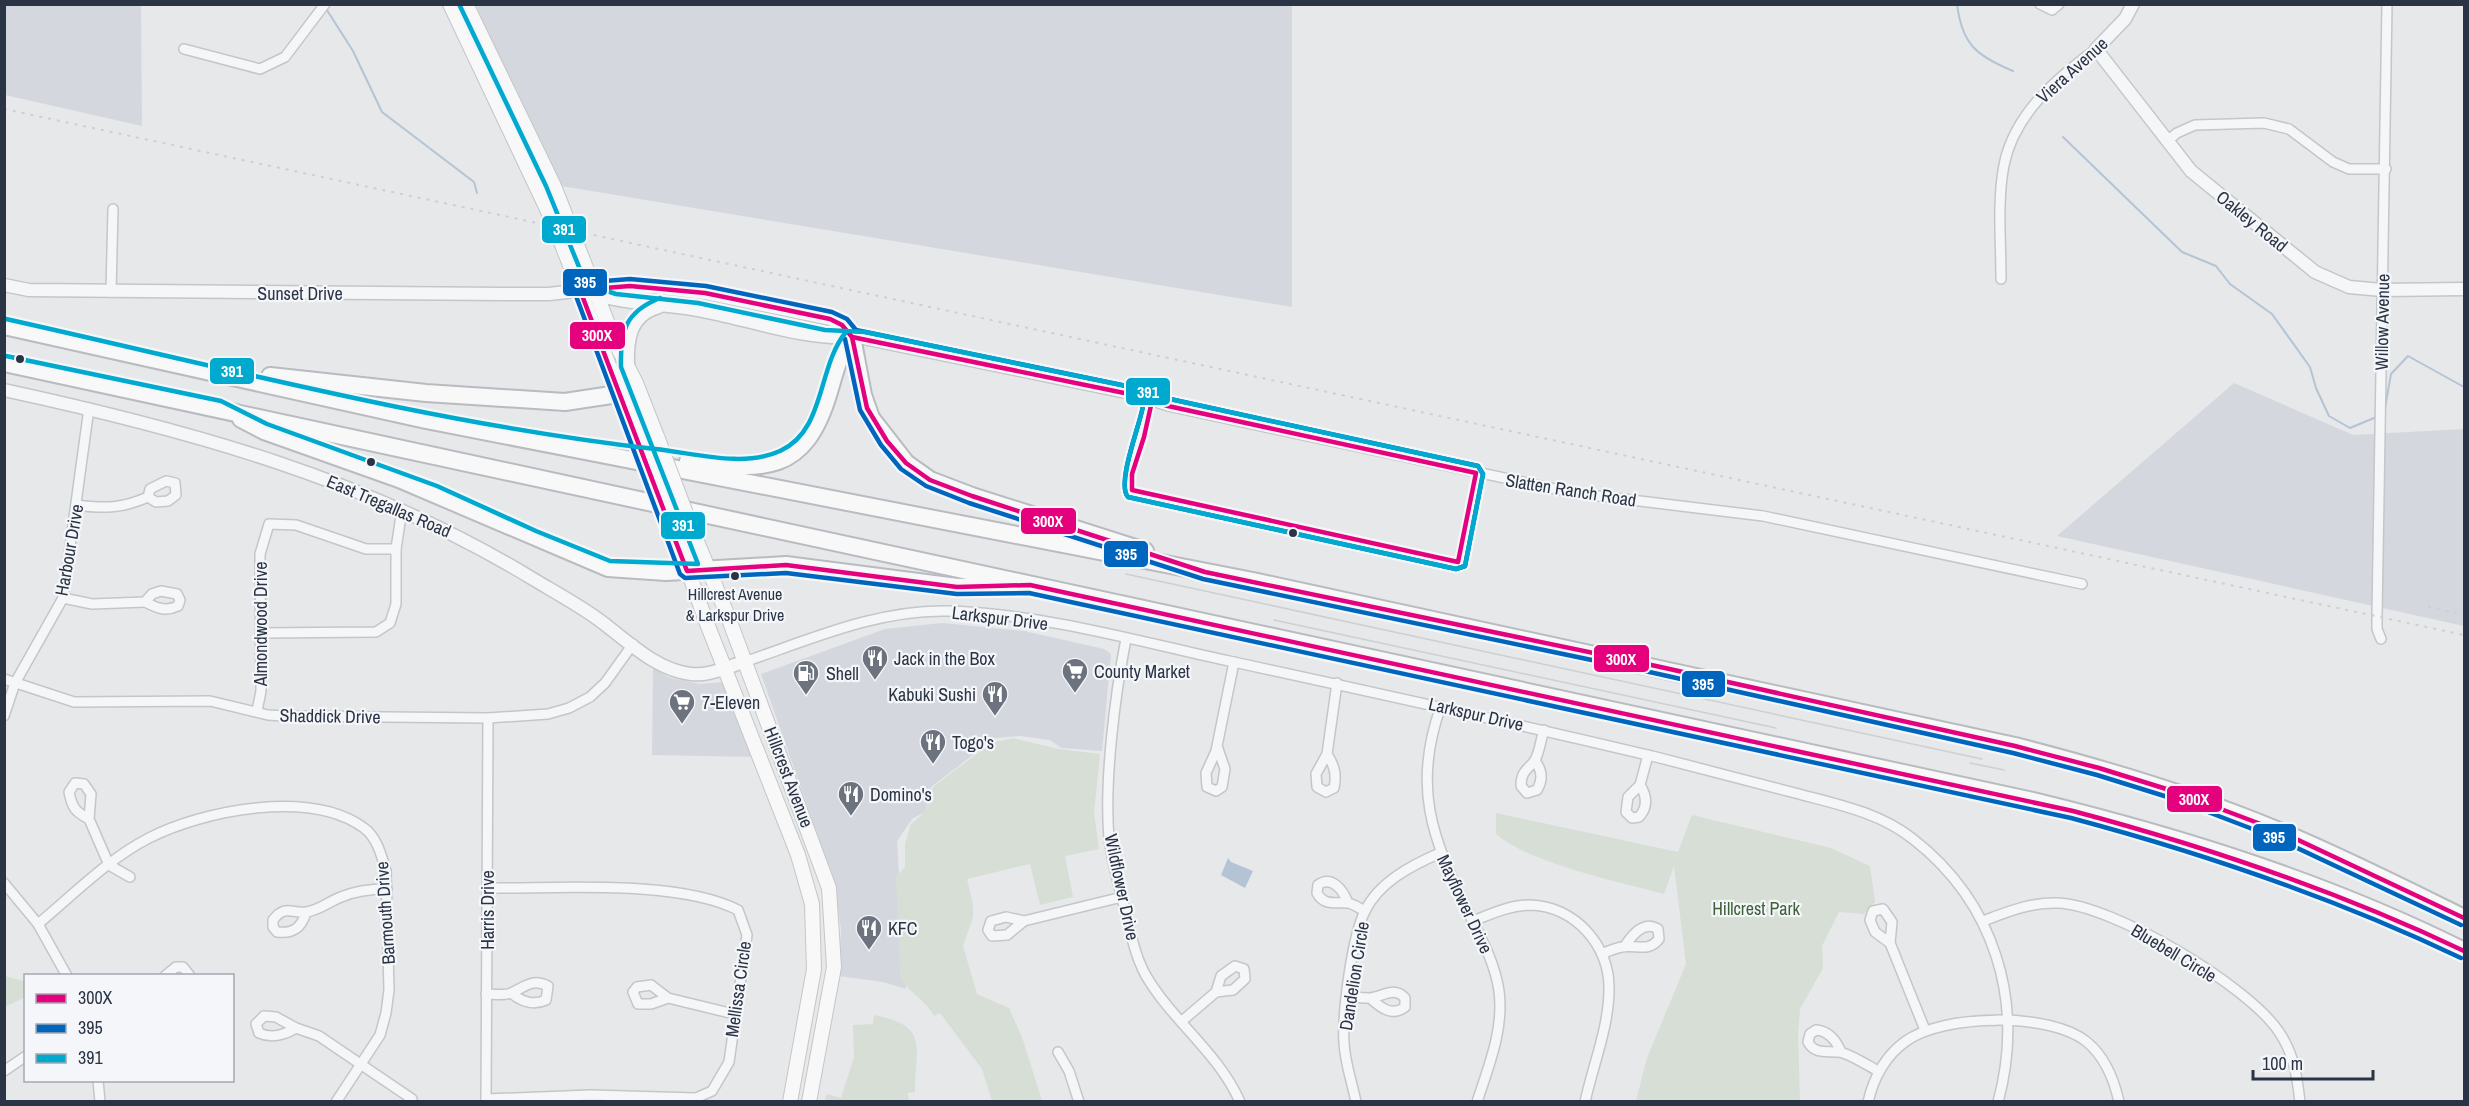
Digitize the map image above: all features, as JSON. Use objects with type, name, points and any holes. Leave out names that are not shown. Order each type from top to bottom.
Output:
[{"type":"highway","points":[[4,326],[163,363],[555,445],[1205,572],[1644,664],[2015,746],[2099,768],[2176,792],[2279,831],[2464,918]]},
{"type":"highway","points":[[555,445],[732,466],[758,465],[780,460],[797,451],[813,433],[825,406],[841,354],[852,337]]},
{"type":"highway","points":[[852,337],[863,395],[871,418],[906,463],[930,480],[1205,572]]},
{"type":"highway","points":[[4,363],[2073,811],[2173,838],[2342,896],[2464,951]]},
{"type":"highway","points":[[163,363],[332,385],[426,393],[565,402],[618,394]]},
{"type":"highway","points":[[219,408],[264,431],[434,493],[533,538],[608,568],[687,571],[786,565],[957,588],[1030,585]]},
{"type":"main road","name":"Hillcrest Avenue","points":[[450,4],[538,189],[580,290],[618,394],[672,526],[687,571],[798,855],[812,904],[814,969],[790,1101]]},
{"type":"main road","name":"Hillcrest Avenue","points":[[466,4],[554,186],[658,439],[816,849],[831,901],[834,945],[832,979],[809,1101]]},
{"type":"street","points":[[184,49],[260,69],[285,57],[325,4]]},
{"type":"street","points":[[2040,4],[2052,10],[2059,4]]},
{"type":"street","name":"Viera Avenue","points":[[2001,279],[2001,188],[2004,163],[2014,135],[2031,107],[2096,49],[2125,19],[2133,4]]},
{"type":"street","name":"Willow Avenue","points":[[2381,639],[2377,629],[2377,616],[2387,4]]},
{"type":"street","name":"Oakley Road","points":[[2096,49],[2191,171],[2315,272],[2349,287],[2382,290],[2464,289]]},
{"type":"street","points":[[2167,141],[2177,133],[2195,125],[2264,123],[2289,129],[2333,162],[2349,169],[2386,169]]},
{"type":"street","points":[[111,292],[112,209]]},
{"type":"street","name":"Sunset Drive","points":[[4,285],[29,290],[111,292],[549,294],[580,290],[596,292]]},
{"type":"street","name":"Slatten Ranch Road","points":[[596,292],[630,286],[705,292],[830,319],[842,325],[852,337]]},
{"type":"street","name":"Slatten Ranch Road","points":[[596,292],[614,301],[708,312],[824,337],[852,337],[1134,395],[1168,406],[1491,477],[1605,498],[1763,516],[2082,584]]},
{"type":"street","points":[[627,366],[627,347],[635,320],[647,310],[663,305]]},
{"type":"street","name":"East Tregallas Road","points":[[4,390],[90,408],[225,444],[337,482],[402,509],[460,537],[593,615],[662,666],[676,671],[713,673],[744,662]]},
{"type":"street","name":"Harbour Drive","points":[[4,716],[15,683],[63,598],[90,408]]},
{"type":"street","points":[[77,505],[106,509],[124,507],[148,497]]},
{"type":"street","points":[[262,633],[376,632],[390,623],[394,615],[396,549],[402,509]]},
{"type":"street","name":"Almondwood Drive","points":[[257,711],[261,691],[260,554],[269,524],[296,525],[366,549],[396,549]]},
{"type":"street","points":[[63,598],[92,604],[145,602]]},
{"type":"street","name":"Larkspur Drive","points":[[744,662],[857,625],[906,612],[947,611],[1018,617],[1337,683],[1544,730],[1843,806],[1885,820],[1939,861],[1970,898],[1983,921],[2003,981],[2009,1021],[2006,1065],[1998,1101]]},
{"type":"street","name":"Wildflower Drive","points":[[1126,639],[1117,699],[1109,818],[1111,847],[1122,897],[1140,964],[1151,984],[1229,1081],[1240,1101]]},
{"type":"street","name":"Shaddick Drive","points":[[4,679],[74,702],[210,701],[284,716],[526,717],[548,714],[590,697],[605,683],[633,644]]},
{"type":"street","points":[[1217,746],[1234,662]]},
{"type":"street","points":[[1327,754],[1337,683]]},
{"type":"street","name":"Mayflower Drive","points":[[1441,706],[1430,744],[1426,781],[1430,822],[1440,853],[1492,965],[1500,1004],[1496,1043],[1477,1101]]},
{"type":"street","name":"Harris Drive","points":[[486,1100],[488,718]]},
{"type":"street","points":[[1535,761],[1544,730]]},
{"type":"street","points":[[1640,785],[1648,755]]},
{"type":"street","name":"Barmouth Drive","points":[[38,924],[109,865],[148,838],[189,822],[225,812],[304,808],[339,814],[366,829],[382,853],[387,889],[389,990],[380,1035],[336,1101]]},
{"type":"street","points":[[89,819],[109,865],[130,877]]},
{"type":"street","name":"Dandelion Circle","points":[[1356,1101],[1345,1048],[1348,996],[1355,945],[1365,911],[1398,875],[1440,853]]},
{"type":"street","points":[[4,883],[38,924],[66,974]]},
{"type":"street","name":"Mellissa Circle","points":[[486,888],[664,890],[728,905],[738,910],[747,935],[729,1062],[723,1077],[712,1091],[696,1100],[591,1098],[486,1100]]},
{"type":"street","points":[[306,912],[343,896],[374,889],[387,889]]},
{"type":"street","points":[[1024,921],[1122,897]]},
{"type":"street","points":[[1348,903],[1365,911]]},
{"type":"street","name":"Bluebell Circle","points":[[1983,921],[2023,907],[2058,903],[2079,906],[2152,935],[2247,998],[2269,1020],[2292,1057],[2300,1101]]},
{"type":"street","points":[[1473,921],[1509,908],[1529,905],[1547,907],[1577,922],[1593,938],[1603,953],[1609,975],[1608,1002],[1585,1101]]},
{"type":"street","points":[[1890,943],[1925,1030]]},
{"type":"street","points":[[1603,953],[1625,946]]},
{"type":"street","points":[[167,974],[176,968],[183,967],[189,974]]},
{"type":"street","points":[[1182,1021],[1216,992]]},
{"type":"street","points":[[486,994],[511,993]]},
{"type":"street","points":[[1348,996],[1370,999]]},
{"type":"street","points":[[668,998],[734,1014]]},
{"type":"street","points":[[1868,1101],[1878,1071],[1896,1049],[1925,1030],[1946,1025],[2009,1021],[2055,1025],[2086,1041],[2100,1056],[2112,1077],[2119,1101]]},
{"type":"street","points":[[296,1028],[319,1036],[412,1100]]},
{"type":"street","points":[[1058,1052],[1069,1071],[1079,1101]]},
{"type":"street","points":[[1840,1052],[1878,1071]]},
{"type":"street","points":[[4,1071],[24,1057]]},
{"type":"street","points":[[98,1082],[100,1101]]},
{"type":"shaded area","points":[[5,4],[141,5],[142,126],[5,95]]},
{"type":"shaded area","points":[[476,5],[1292,5],[1292,307],[561,186]]},
{"type":"shaded area","points":[[2234,383],[2353,435],[2464,429],[2464,626],[2057,536]]},
{"type":"shaded area","points":[[942,623],[1024,631],[1104,649],[1111,654],[1102,751],[1061,748],[1050,740],[1020,736],[995,738],[931,787],[925,812],[912,819],[897,841],[906,989],[883,982],[839,976],[841,929],[834,882],[761,674],[885,629]]},
{"type":"shaded area","points":[[653,668],[670,678],[700,684],[724,682],[754,757],[652,755]]},
{"type":"green space","points":[[1013,738],[1058,749],[1100,754],[1094,813],[1099,849],[1065,856],[1073,897],[1040,905],[1030,864],[967,879],[973,905],[973,917],[963,946],[977,994],[1009,1008],[1023,1040],[1042,1101],[992,1101],[982,1069],[940,1013],[934,1016],[900,976],[896,877],[905,867],[905,844],[911,824],[925,812],[933,787],[991,743]]},
{"type":"green space","name":"Hillcrest Park","points":[[1496,813],[1678,852],[1692,815],[1831,848],[1870,866],[1875,902],[1864,914],[1839,912],[1822,946],[1823,968],[1800,1009],[1798,1033],[1800,1101],[1636,1101],[1647,1058],[1686,964],[1674,866],[1664,894],[1552,863],[1511,845],[1496,834]]},
{"type":"green space","points":[[5,976],[24,981],[24,998],[5,1007]]},
{"type":"green space","points":[[874,1015],[904,1025],[912,1032],[917,1050],[915,1092],[908,1093],[909,1101],[825,1101],[827,1094],[841,1098],[854,1057],[853,1025],[873,1024]]},
{"type":"water","points":[[1228,858],[1231,862],[1253,871],[1245,888],[1221,875]]},
{"type":"waterway","points":[[1957,4],[1963,30],[1973,47],[1990,60],[2013,71]]},
{"type":"waterway","points":[[325,7],[353,51],[382,112],[474,182],[477,193]]},
{"type":"waterway","points":[[2063,137],[2182,252],[2216,266],[2230,284],[2272,314],[2310,367],[2316,388],[2329,416],[2350,428],[2374,418]]},
{"type":"waterway","points":[[2385,408],[2391,374],[2408,356],[2464,387]]},
{"type":"tram line","points":[[1126,574],[1982,759]]},
{"type":"tram line","points":[[1274,620],[1776,728]]},
{"type":"tram line","points":[[1970,763],[2004,770]]},
{"type":"railway","points":[[4,109],[2464,635]]},
{"type":"railway","points":[[2428,607],[2464,615]]},
{"type":"transit line","name":"391","points":[[459,4],[546,186],[586,284],[616,294],[698,303],[825,330],[865,332],[1136,388],[1170,399],[1478,466],[1483,474],[1465,566],[1456,569],[1128,497],[1125,480],[1143,406]]},
{"type":"transit line","name":"395","points":[[1143,406],[1125,480],[1128,497],[1456,569],[1465,566],[1483,474],[1478,466],[1170,399],[1136,388],[856,330],[847,319],[832,312],[706,286],[630,279],[579,283],[573,288],[680,574],[685,578],[786,573],[957,594],[1029,593],[2071,818],[2221,862],[2269,879],[2366,916],[2461,958]]},
{"type":"transit line","name":"300X","points":[[1152,401],[1132,474],[1132,490],[1458,562],[1476,473],[1168,406],[1134,395],[852,337],[842,325],[830,319],[705,293],[630,286],[580,290],[687,571],[786,565],[957,587],[1030,585],[2073,811],[2223,855],[2272,872],[2369,909],[2464,951]]},
{"type":"transit line","name":"391","points":[[6,356],[221,401],[267,424],[437,486],[536,531],[610,561],[698,564],[621,367],[622,343],[627,324],[639,310],[660,298]]},
{"type":"transit line","name":"391","points":[[6,319],[410,410],[573,438],[734,459],[766,456],[780,451],[795,441],[806,428],[830,362],[846,332]]},
{"type":"transit line","name":"300X","points":[[852,337],[867,408],[887,441],[906,463],[930,480],[972,496],[1205,572],[1656,666],[2015,746],[2099,768],[2176,792],[2279,831],[2464,918]]},
{"type":"transit line","name":"395","points":[[845,339],[860,410],[881,445],[901,469],[926,486],[969,503],[1203,579],[1654,673],[2013,753],[2097,775],[2174,799],[2276,838],[2461,925]]},
{"type":"place","name":"Hillcrest Avenue & Larkspur Drive","points":[[735,576]]},
{"type":"place","name":"Jack in the Box","points":[[875,681]]},
{"type":"place","name":"County Market","points":[[1075,694]]},
{"type":"place","name":"Shell","points":[[806,696]]},
{"type":"place","name":"Kabuki Sushi","points":[[995,717]]},
{"type":"place","name":"7-Eleven","points":[[682,725]]},
{"type":"place","name":"Togo's","points":[[933,765]]},
{"type":"place","name":"Domino's","points":[[851,817]]},
{"type":"place","name":"KFC","points":[[869,951]]}]
